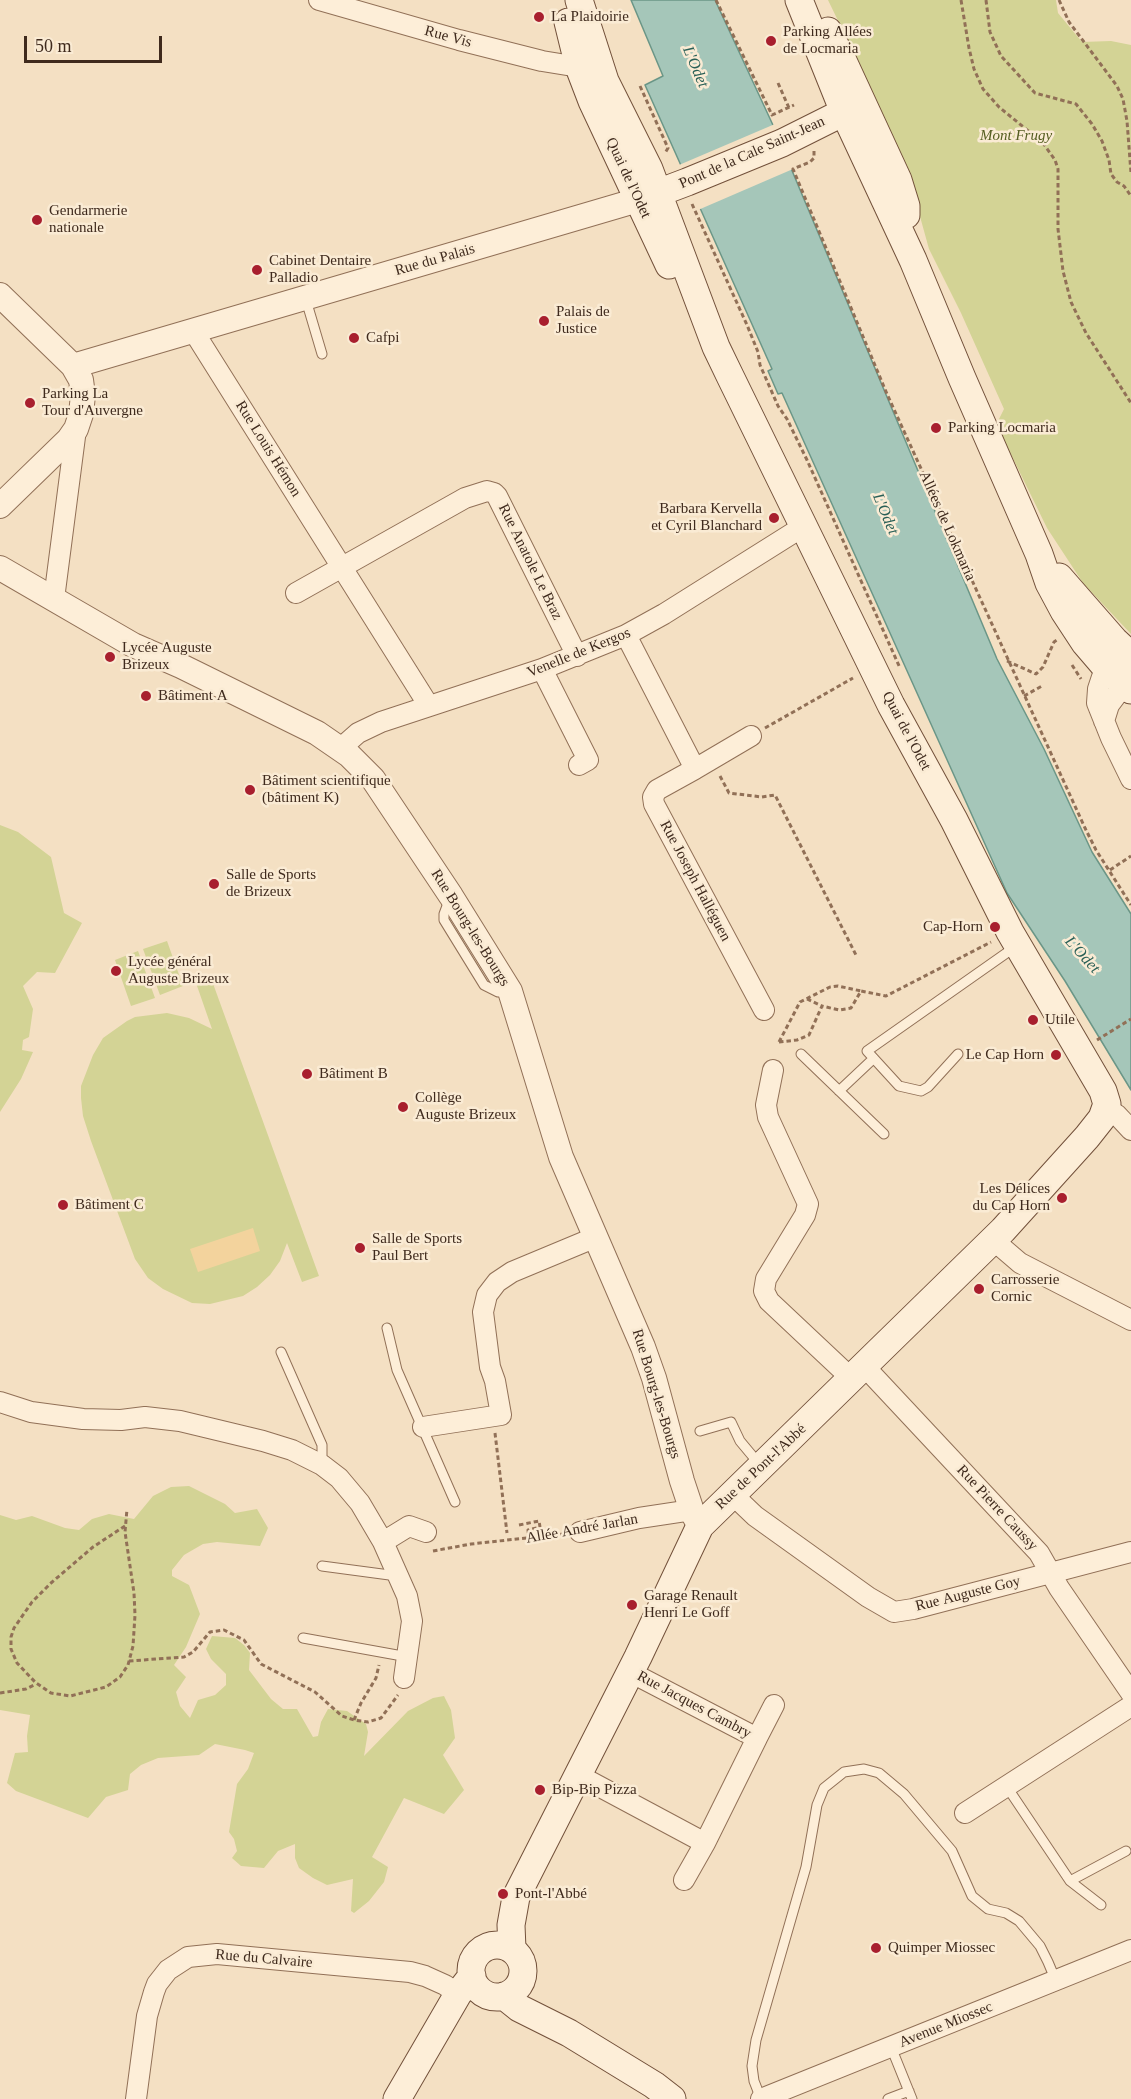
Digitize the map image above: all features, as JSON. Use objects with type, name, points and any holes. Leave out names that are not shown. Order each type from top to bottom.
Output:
[{"type":"main road","name":"Quai de l'Odet","points":[[564,0],[579,67],[592,101],[667,190]]},
{"type":"main road","name":"Quai de l'Odet","points":[[579,0],[605,81],[622,118],[667,190],[683,291],[716,347],[873,667],[1014,939],[1103,1091],[1106,1108]]},
{"type":"main road","points":[[799,0],[844,112],[907,247],[1039,554],[1077,630],[1120,672]]},
{"type":"main road","points":[[808,0],[831,36],[898,180],[906,206],[907,247]]},
{"type":"main road","points":[[844,112],[851,78]]},
{"type":"main road","name":"Pont de la Cale Saint-Jean","points":[[667,190],[782,142],[844,112]]},
{"type":"main road","points":[[844,112],[885,151]]},
{"type":"main road","name":"Rue de Pont-l'Abbé","points":[[500,1948],[511,1925],[516,1897],[630,1671],[696,1518],[732,1494],[761,1467],[1003,1230],[1087,1137],[1102,1118],[1106,1108]]},
{"type":"main road","points":[[397,2099],[482,1992],[524,1972],[523,1964],[500,1948],[474,1959],[482,1992]]},
{"type":"main road","points":[[482,1992],[543,2009],[569,2033],[654,2085],[672,2099]]},
{"type":"street","name":"Rue Vis","points":[[319,0],[459,40],[542,61],[579,67]]},
{"type":"street","name":"Rue du Palais","points":[[73,366],[667,190]]},
{"type":"street","points":[[0,295],[73,366],[81,380],[83,395],[81,414],[76,429],[54,599]]},
{"type":"street","name":"Rue Louis Hémon","points":[[196,330],[199,340],[429,705]]},
{"type":"street","points":[[0,507],[69,439],[76,429]]},
{"type":"street","name":"Rue Anatole Le Braz","points":[[342,566],[465,498],[481,492],[494,493],[577,656]]},
{"type":"street","name":"Venelle de Kergos","points":[[341,748],[350,738],[366,729],[429,705],[461,698],[542,669],[626,635],[664,614],[804,526]]},
{"type":"street","points":[[296,593],[342,566]]},
{"type":"street","name":"Rue Bourg-les-Bourgs","points":[[0,568],[126,641],[304,726],[341,748],[373,779],[451,896],[510,991],[561,1157],[650,1368],[696,1518]]},
{"type":"street","points":[[626,635],[695,769]]},
{"type":"street","points":[[542,669],[590,759]]},
{"type":"street","points":[[1104,721],[1120,672]]},
{"type":"street","points":[[1120,672],[1097,703],[1131,779]]},
{"type":"street","name":"Rue Joseph Halléguen","points":[[751,736],[657,790],[653,797],[654,804],[764,1010]]},
{"type":"street","name":"Rue Pierre Caussy","points":[[773,1071],[766,1105],[768,1118],[808,1204],[805,1215],[766,1279],[764,1291],[769,1301],[858,1373],[1032,1546],[1131,1693]]},
{"type":"street","points":[[1106,1108],[1117,1115],[1131,1130]]},
{"type":"street","points":[[423,1428],[501,1415],[495,1381],[490,1368],[483,1312],[487,1295],[497,1282],[512,1272],[596,1237]]},
{"type":"street","points":[[992,1239],[1020,1263],[1131,1320]]},
{"type":"street","points":[[0,1402],[31,1412],[74,1418],[105,1420],[145,1418],[180,1421],[263,1441],[292,1450],[322,1465],[339,1478],[360,1503],[383,1542],[407,1596],[412,1621],[404,1678]]},
{"type":"street","name":"Rue Auguste Goy","points":[[732,1494],[744,1508],[764,1523],[868,1597],[894,1612],[1131,1552]]},
{"type":"street","name":"Allée André Jarlan","points":[[579,1532],[639,1518],[696,1518]]},
{"type":"street","points":[[383,1542],[409,1526],[428,1541]]},
{"type":"street","name":"Rue Jacques Cambry","points":[[630,1671],[758,1738]]},
{"type":"street","name":"Rue Jacques Cambry","points":[[684,1880],[774,1705]]},
{"type":"street","points":[[965,1813],[1131,1707]]},
{"type":"street","points":[[579,1775],[705,1843]]},
{"type":"street","name":"Avenue Miossec","points":[[761,2099],[1131,1950]]},
{"type":"street","name":"Rue du Calvaire","points":[[136,2099],[147,2016],[153,1992],[168,1970],[188,1957],[217,1954],[410,1972],[445,1985],[482,1992]]},
{"type":"lane","points":[[306,297],[322,354]]},
{"type":"lane","points":[[958,1054],[928,1087],[921,1091],[899,1086],[867,1051],[1014,939]]},
{"type":"lane","points":[[801,1054],[884,1134]]},
{"type":"lane","points":[[839,1091],[873,1059]]},
{"type":"lane","points":[[387,1328],[397,1370],[455,1502]]},
{"type":"lane","points":[[281,1352],[322,1445],[322,1465]]},
{"type":"lane","points":[[699,1431],[731,1422],[744,1447],[761,1467]]},
{"type":"lane","points":[[322,1566],[399,1576]]},
{"type":"lane","points":[[303,1638],[408,1656]]},
{"type":"lane","points":[[761,2099],[754,2081],[752,2066],[756,2040],[806,1867],[817,1805],[824,1788],[844,1772],[864,1769],[879,1773],[904,1794],[952,1851],[972,1896],[988,1909],[1005,1913],[1019,1921],[1040,1946],[1056,1981]]},
{"type":"lane","points":[[1007,1787],[1070,1881],[1101,1905]]},
{"type":"lane","points":[[1070,1881],[1126,1851]]},
{"type":"lane","points":[[888,2099],[910,2095],[891,2048]]},
{"type":"path","points":[[716,0],[772,116],[794,105]]},
{"type":"path","points":[[961,0],[974,69],[984,88],[999,107],[1043,143],[1055,160],[1058,169],[1058,229],[1063,271],[1071,302],[1086,333],[1131,403]]},
{"type":"path","points":[[986,0],[990,32],[1001,56],[1035,93],[1076,104],[1092,123],[1102,141],[1111,174],[1131,196]]},
{"type":"path","points":[[1059,0],[1069,22],[1117,86],[1127,122],[1131,173]]},
{"type":"path","points":[[778,83],[789,108]]},
{"type":"path","points":[[640,86],[668,148],[666,153],[660,157]]},
{"type":"path","name":"Allées de Lokmaria","points":[[814,149],[814,158],[810,162],[793,169],[887,394],[1085,828],[1096,850],[1131,904]]},
{"type":"path","points":[[667,190],[747,325],[758,352],[760,365],[778,406],[807,460],[903,673]]},
{"type":"path","points":[[1007,661],[1036,674],[1043,667],[1054,642],[1077,630]]},
{"type":"path","points":[[1071,664],[1080,678],[1120,672]]},
{"type":"path","points":[[751,736],[873,667]]},
{"type":"path","points":[[1024,696],[1042,686]]},
{"type":"path","points":[[722,781],[729,793],[762,797],[775,795],[857,957]]},
{"type":"path","points":[[1110,871],[1131,856]]},
{"type":"path","points":[[822,1006],[809,1035],[797,1040],[779,1042],[800,1002],[830,987],[838,986],[886,996],[1014,939]]},
{"type":"path","points":[[807,999],[838,1010],[851,1008],[861,991]]},
{"type":"path","points":[[1098,1040],[1131,1019]]},
{"type":"path","points":[[492,1416],[507,1533]]},
{"type":"path","points":[[125,1526],[93,1547],[51,1583],[32,1602],[17,1622],[11,1637],[11,1649],[17,1663],[36,1683],[51,1693],[61,1696],[98,1690],[117,1680],[126,1669],[133,1646],[135,1604],[125,1526],[127,1509]]},
{"type":"path","points":[[519,1525],[539,1521],[540,1527],[528,1530],[529,1539]]},
{"type":"path","name":"Allée André Jarlan","points":[[428,1541],[471,1544],[579,1532]]},
{"type":"path","points":[[129,1660],[184,1657],[194,1652],[210,1632],[229,1631],[244,1640],[261,1664],[315,1692],[342,1716],[368,1722],[381,1718],[398,1696],[404,1678]]},
{"type":"path","points":[[354,1720],[376,1678],[382,1652]]},
{"type":"path","points":[[0,1693],[26,1689],[36,1683]]},
{"type":"green space","name":"Mont Frugy","points":[[828,0],[1056,0],[1058,13],[1082,42],[1111,41],[1131,45],[1131,634],[1083,583],[1047,528],[1002,436],[998,421],[1004,409],[961,313],[929,249],[911,184],[860,66]]},
{"type":"green space","points":[[0,825],[18,832],[51,857],[64,913],[82,923],[55,973],[37,972],[23,986],[33,1009],[29,1037],[23,1040],[22,1050],[33,1052],[21,1079],[0,1112]]},
{"type":"green space","points":[[167,941],[183,986],[160,995],[143,949]]},
{"type":"green space","points":[[138,951],[155,998],[131,1006],[115,960]]},
{"type":"green space","points":[[211,978],[319,1276],[302,1282],[287,1243],[280,1261],[257,1287],[243,1296],[210,1304],[192,1303],[163,1289],[148,1278],[135,1259],[83,1116],[81,1086],[93,1055],[103,1038],[135,1017],[167,1013],[189,1018],[212,1029],[196,983]]},
{"type":"green space","points":[[189,1486],[225,1504],[235,1513],[257,1509],[268,1528],[260,1546],[217,1542],[203,1544],[184,1555],[172,1570],[172,1576],[189,1585],[200,1614],[186,1647],[174,1665],[186,1677],[176,1692],[180,1706],[190,1718],[198,1700],[215,1695],[226,1685],[226,1674],[211,1659],[206,1649],[212,1636],[235,1638],[244,1645],[250,1653],[249,1670],[271,1699],[283,1709],[297,1709],[313,1737],[318,1736],[321,1722],[328,1709],[347,1711],[366,1724],[368,1732],[364,1756],[408,1711],[433,1698],[444,1696],[451,1710],[455,1738],[443,1755],[464,1790],[444,1814],[404,1798],[372,1857],[388,1867],[384,1882],[369,1901],[354,1913],[351,1911],[353,1879],[327,1885],[313,1878],[299,1868],[295,1858],[295,1844],[278,1851],[264,1868],[241,1866],[232,1858],[237,1851],[234,1839],[229,1832],[237,1784],[248,1769],[254,1753],[215,1744],[199,1755],[158,1758],[141,1765],[130,1774],[128,1790],[106,1797],[88,1818],[16,1791],[7,1783],[15,1753],[28,1752],[27,1736],[30,1715],[0,1710],[0,1515],[16,1520],[32,1516],[65,1528],[79,1530],[92,1519],[109,1514],[134,1519],[153,1496],[171,1487]]},
{"type":"sand","points":[[253,1228],[260,1251],[198,1272],[190,1249]]},
{"type":"water","name":"L'Odet","points":[[631,0],[715,0],[772,123],[997,659],[1044,749],[1092,852],[1131,914],[1131,1090],[1065,981],[1007,893],[782,393],[778,394],[768,371],[772,369],[645,85],[663,76]]},
{"type":"pier","points":[[775,124],[793,169],[698,210],[679,165]]},
{"type":"place","name":"La Plaidoirie","points":[[539,17]]},
{"type":"place","name":"Parking Allées de Locmaria","points":[[771,41]]},
{"type":"place","name":"Gendarmerie nationale","points":[[37,220]]},
{"type":"place","name":"Cabinet Dentaire Palladio","points":[[257,270]]},
{"type":"place","name":"Palais de Justice","points":[[544,321]]},
{"type":"place","name":"Cafpi","points":[[354,338]]},
{"type":"place","name":"Parking La Tour d'Auvergne","points":[[30,403]]},
{"type":"place","name":"Parking Locmaria","points":[[936,428]]},
{"type":"place","name":"Barbara Kervella et Cyril Blanchard","points":[[774,518]]},
{"type":"place","name":"Lycée Auguste Brizeux","points":[[110,657]]},
{"type":"place","name":"Bâtiment A","points":[[146,696]]},
{"type":"place","name":"Bâtiment scientifique (bâtiment K)","points":[[250,790]]},
{"type":"place","name":"Salle de Sports de Brizeux","points":[[214,884]]},
{"type":"place","name":"Cap-Horn","points":[[995,927]]},
{"type":"place","name":"Lycée général Auguste Brizeux","points":[[116,971]]},
{"type":"place","name":"Utile","points":[[1033,1020]]},
{"type":"place","name":"Le Cap Horn","points":[[1056,1055]]},
{"type":"place","name":"Bâtiment B","points":[[307,1074]]},
{"type":"place","name":"Collège Auguste Brizeux","points":[[403,1107]]},
{"type":"place","name":"Les Délices du Cap Horn","points":[[1062,1198]]},
{"type":"place","name":"Bâtiment C","points":[[63,1205]]},
{"type":"place","name":"Salle de Sports Paul Bert","points":[[360,1248]]},
{"type":"place","name":"Carrosserie Cornic","points":[[979,1289]]},
{"type":"place","name":"Garage Renault Henri Le Goff","points":[[632,1605]]},
{"type":"place","name":"Bip-Bip Pizza","points":[[540,1790]]},
{"type":"place","name":"Pont-l'Abbé","points":[[503,1894]]},
{"type":"place","name":"Quimper Miossec","points":[[876,1948]]}]
